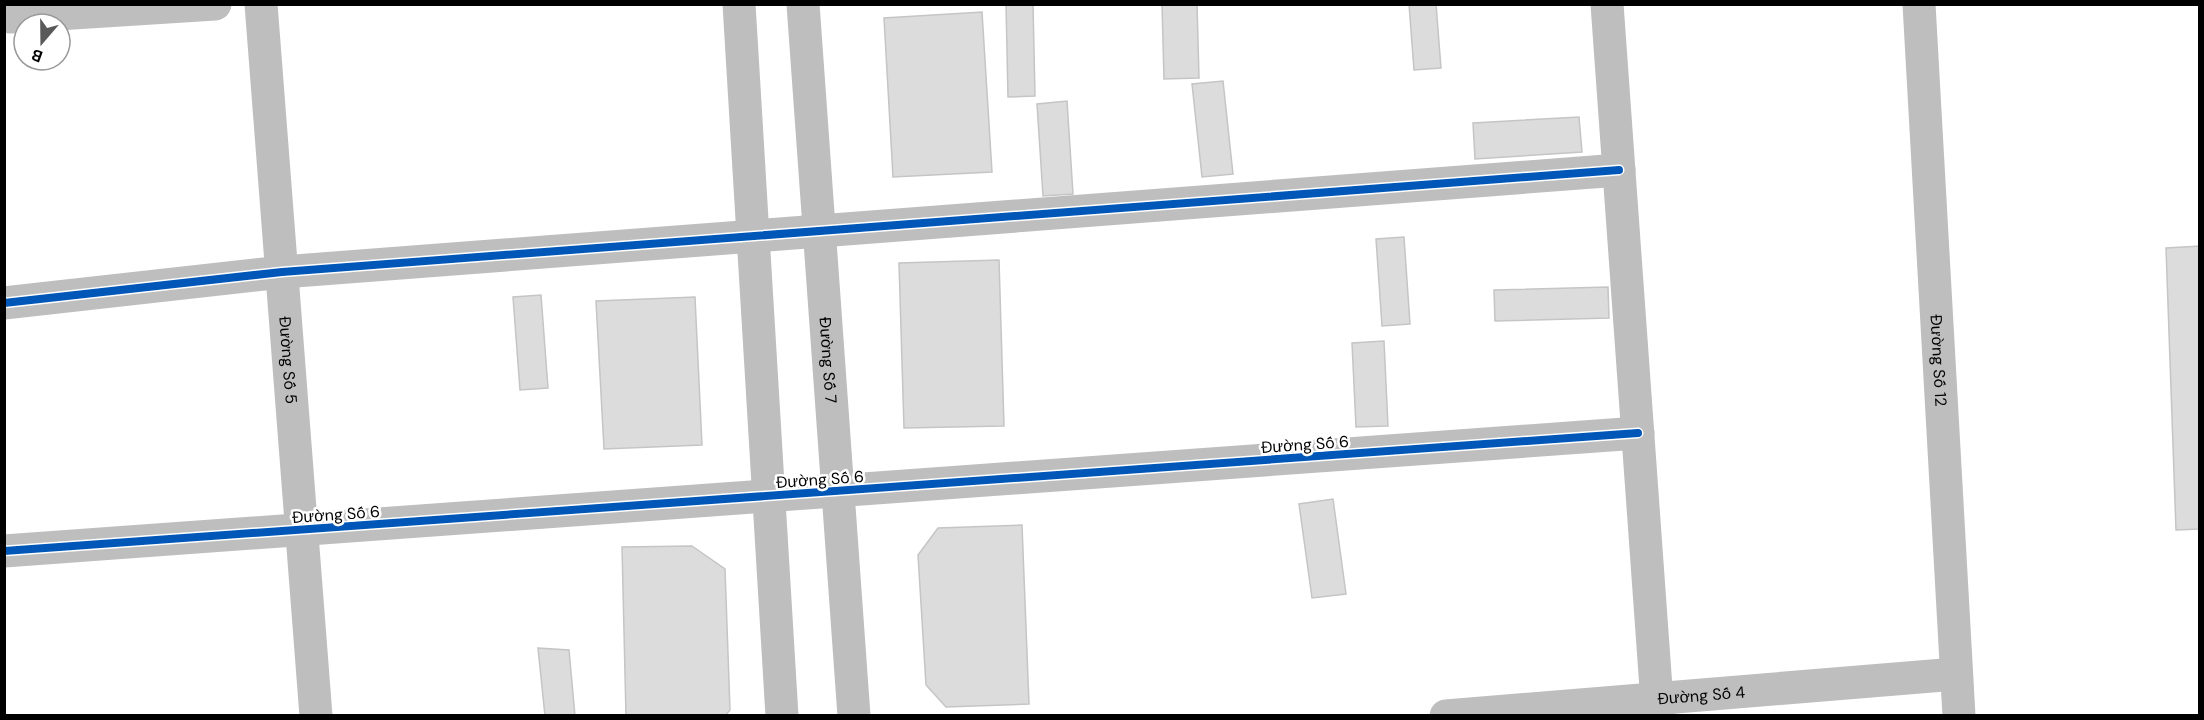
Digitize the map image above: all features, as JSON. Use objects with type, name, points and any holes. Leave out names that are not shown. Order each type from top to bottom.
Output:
[{"type":"street","points":[[10,17],[215,4]]},
{"type":"street","name":"Đường Số 5","points":[[261,4],[316,716]]},
{"type":"street","points":[[739,4],[782,716]]},
{"type":"street","name":"Đường Số 7","points":[[803,4],[854,716]]},
{"type":"street","points":[[1607,4],[1658,707]]},
{"type":"street","name":"Đường Số 12","points":[[1920,4],[1959,716]]},
{"type":"street","points":[[4,303],[282,272],[1619,170]]},
{"type":"street","name":"Đường Số 6","points":[[4,552],[1638,433]]},
{"type":"street","name":"Đường Số 4","points":[[1446,716],[1658,707],[1956,674]]},
{"type":"building","points":[[1006,4],[1033,4],[1035,96],[1008,97]]},
{"type":"building","points":[[1162,4],[1197,4],[1199,78],[1164,79]]},
{"type":"building","points":[[1409,4],[1436,4],[1441,68],[1414,70]]},
{"type":"building","points":[[982,12],[992,172],[893,177],[884,18]]},
{"type":"building","points":[[1223,81],[1233,174],[1202,177],[1192,84]]},
{"type":"building","points":[[1067,101],[1073,194],[1043,196],[1037,104]]},
{"type":"building","points":[[1579,117],[1582,152],[1475,159],[1473,123]]},
{"type":"building","points":[[1404,237],[1410,324],[1382,326],[1376,239]]},
{"type":"building","points":[[2200,246],[2200,529],[2176,530],[2166,248]]},
{"type":"building","points":[[999,260],[1004,426],[904,428],[899,263]]},
{"type":"building","points":[[1608,287],[1609,318],[1495,321],[1494,290]]},
{"type":"building","points":[[541,295],[548,388],[520,390],[513,297]]},
{"type":"building","points":[[695,297],[702,445],[604,449],[596,301]]},
{"type":"building","points":[[1384,341],[1388,426],[1356,427],[1352,343]]},
{"type":"building","points":[[1333,499],[1346,594],[1312,598],[1299,504]]},
{"type":"building","points":[[1022,525],[1029,704],[946,707],[926,685],[918,555],[938,528]]},
{"type":"building","points":[[692,546],[725,569],[730,710],[725,716],[626,716],[622,547]]},
{"type":"building","points":[[538,648],[569,650],[575,716],[545,716]]},
{"type":"cycle path","points":[[4,303],[282,272],[1619,170]]},
{"type":"cycle path","points":[[4,551],[1638,433]]}]
